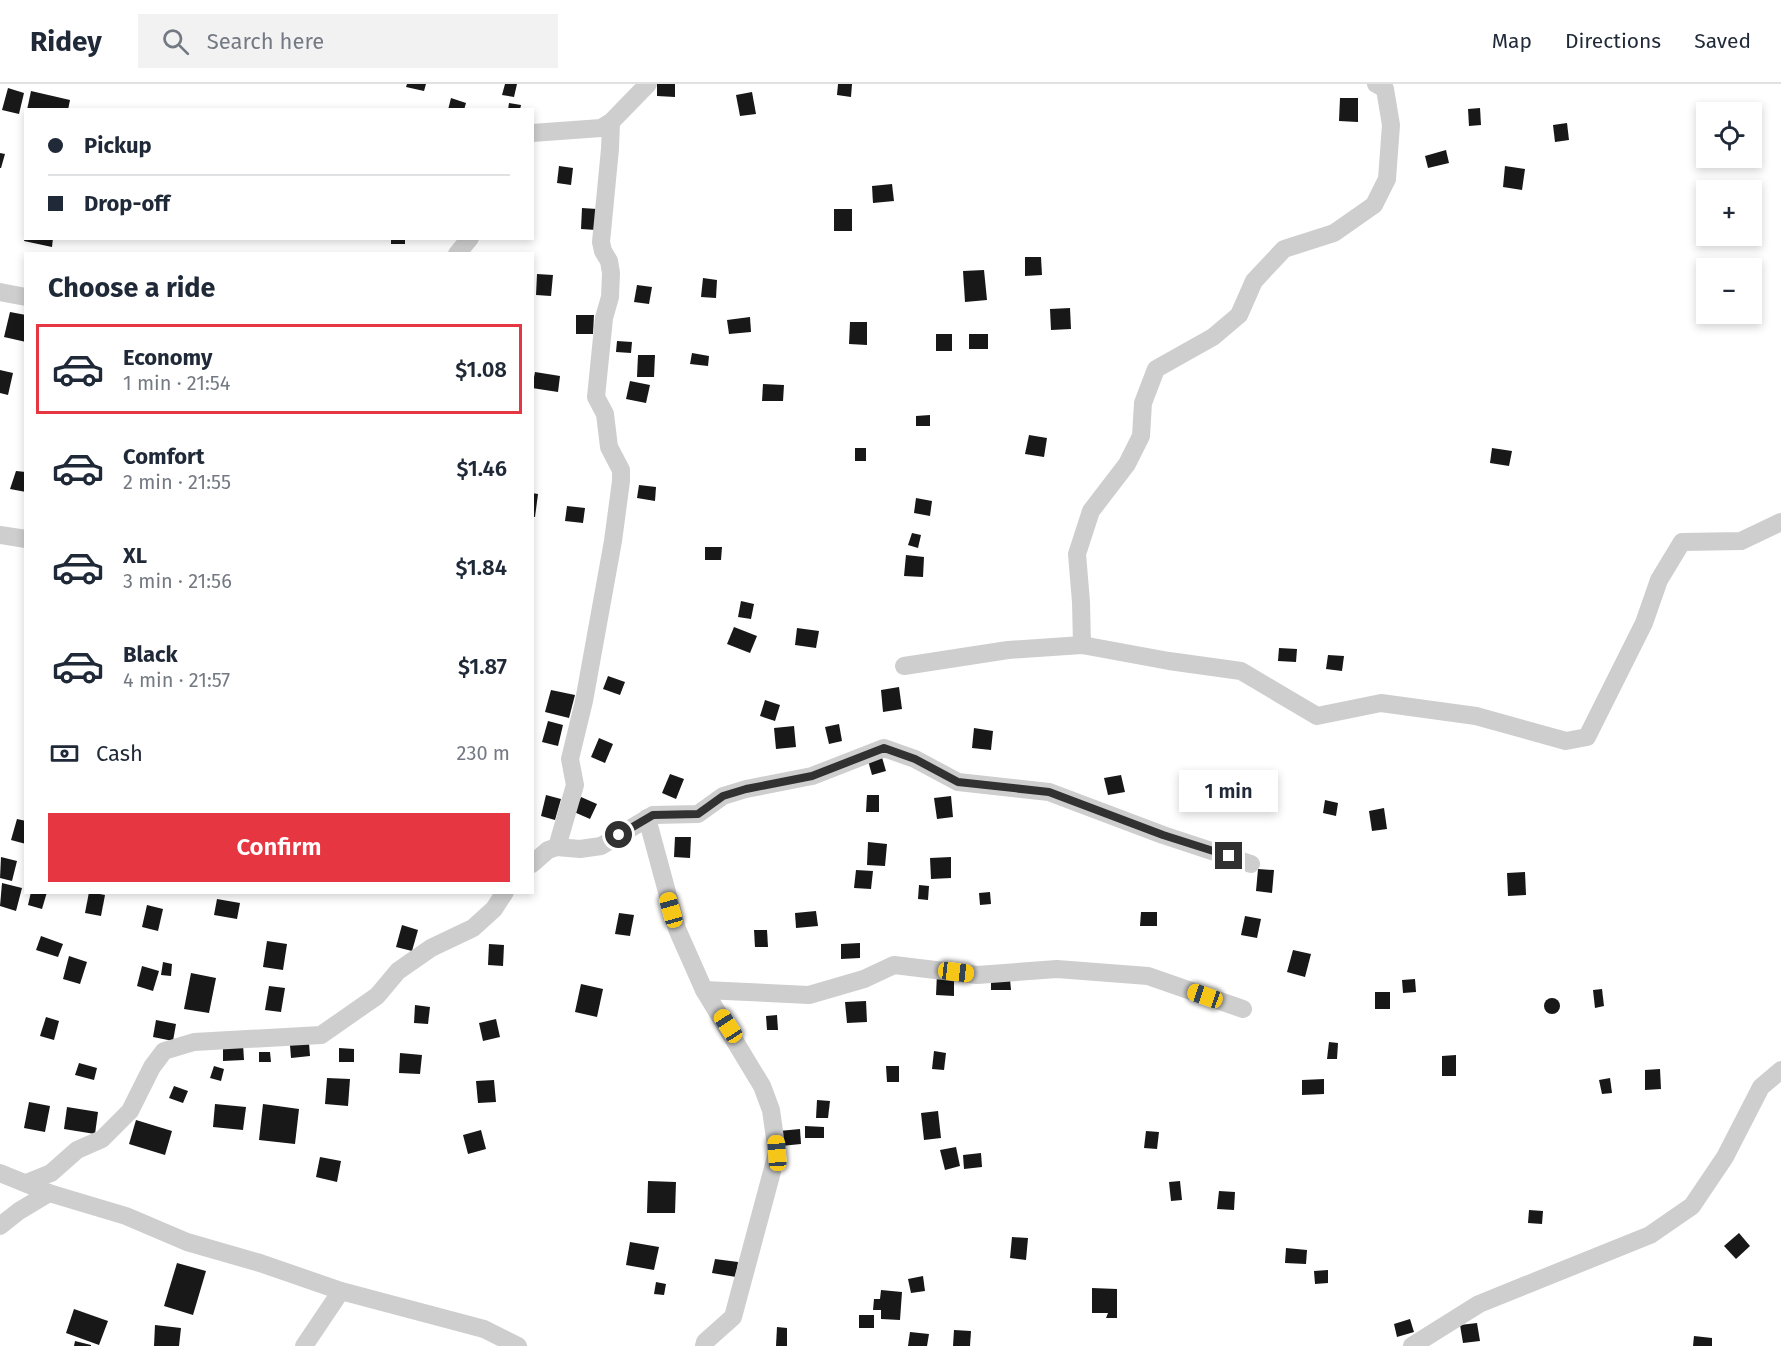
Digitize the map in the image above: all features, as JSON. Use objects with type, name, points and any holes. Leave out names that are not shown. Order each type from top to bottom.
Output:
[{"type":"street","points":[[534,133],[601,128],[611,122],[648,84]]},
{"type":"street","points":[[1082,645],[1077,554],[1091,511],[1127,464],[1141,436],[1143,403],[1156,369],[1214,337],[1239,315],[1254,281],[1284,249],[1334,233],[1374,205],[1387,179],[1391,125],[1385,88],[1376,84]]},
{"type":"street","points":[[557,847],[575,785],[570,759],[584,701],[613,541],[621,481],[621,470],[609,447],[605,414],[596,397],[604,318],[610,297],[609,261],[600,242],[611,122]]},
{"type":"street","points":[[459,252],[468,240]]},
{"type":"street","points":[[0,292],[24,297]]},
{"type":"street","points":[[904,666],[1008,650],[1082,645],[1169,661],[1242,671],[1317,716],[1381,703],[1476,716],[1566,741],[1587,737],[1644,623],[1659,580],[1682,542],[1741,541],[1781,522]]},
{"type":"street","points":[[0,535],[24,539]]},
{"type":"street","points":[[534,862],[548,850],[557,847],[580,849],[601,846],[653,815],[698,814],[723,796],[812,776],[884,748],[915,759],[958,782],[1049,792],[1163,835],[1251,864]]},
{"type":"street","points":[[647,818],[677,929],[705,990],[762,1086],[771,1110],[777,1153],[733,1317],[705,1342],[704,1346]]},
{"type":"street","points":[[26,1183],[51,1173],[77,1150],[102,1139],[130,1111],[152,1067],[164,1051],[194,1042],[321,1035],[377,996],[398,970],[431,948],[473,928],[494,909],[504,894]]},
{"type":"street","points":[[705,990],[809,995],[864,979],[894,965],[977,975],[1057,969],[1148,976],[1243,1009]]},
{"type":"street","points":[[1412,1346],[1479,1304],[1650,1235],[1692,1206],[1725,1156],[1761,1087],[1781,1070]]},
{"type":"street","points":[[0,1173],[50,1193],[126,1216],[187,1242],[260,1263],[341,1291],[484,1329],[518,1346]]},
{"type":"street","points":[[0,1226],[19,1211],[50,1193]]},
{"type":"street","points":[[304,1346],[341,1291]]},
{"type":"building","points":[[407,84],[426,84],[424,91],[406,87]]},
{"type":"building","points":[[505,84],[517,84],[514,97],[502,95]]},
{"type":"building","points":[[657,84],[675,84],[675,97],[657,96]]},
{"type":"building","points":[[838,84],[852,84],[851,97],[837,95]]},
{"type":"building","points":[[8,88],[24,93],[19,114],[2,110]]},
{"type":"building","points":[[31,91],[70,100],[68,108],[27,108]]},
{"type":"building","points":[[752,92],[756,114],[740,116],[736,95]]},
{"type":"building","points":[[451,98],[466,103],[465,108],[448,108]]},
{"type":"building","points":[[1340,98],[1358,98],[1358,122],[1339,121]]},
{"type":"building","points":[[509,103],[521,105],[520,108],[508,108]]},
{"type":"building","points":[[1480,108],[1481,125],[1469,126],[1468,109]]},
{"type":"building","points":[[1567,123],[1569,140],[1555,142],[1553,125]]},
{"type":"building","points":[[1446,150],[1449,163],[1428,168],[1425,156]]},
{"type":"building","points":[[0,153],[5,154],[1,168],[0,168]]},
{"type":"building","points":[[559,166],[573,168],[571,185],[557,183]]},
{"type":"building","points":[[1505,166],[1525,169],[1522,190],[1503,187]]},
{"type":"building","points":[[892,184],[894,201],[873,203],[872,186]]},
{"type":"building","points":[[582,208],[597,209],[596,230],[581,229]]},
{"type":"building","points":[[834,209],[852,209],[852,231],[834,231]]},
{"type":"building","points":[[24,240],[53,240],[52,247]]},
{"type":"building","points":[[391,240],[405,240],[405,244],[391,244]]},
{"type":"building","points":[[1025,257],[1041,257],[1042,275],[1025,276]]},
{"type":"building","points":[[984,270],[987,300],[965,302],[963,271]]},
{"type":"building","points":[[537,274],[553,275],[551,296],[536,295]]},
{"type":"building","points":[[703,278],[717,280],[716,298],[701,297]]},
{"type":"building","points":[[637,285],[652,287],[649,304],[634,302]]},
{"type":"building","points":[[1070,308],[1071,329],[1051,330],[1050,309]]},
{"type":"building","points":[[10,312],[24,315],[24,342],[4,337]]},
{"type":"building","points":[[576,315],[594,315],[593,334],[576,334]]},
{"type":"building","points":[[750,317],[751,332],[729,334],[727,320]]},
{"type":"building","points":[[850,322],[867,322],[867,345],[849,344]]},
{"type":"building","points":[[936,334],[952,334],[952,351],[936,351]]},
{"type":"building","points":[[969,334],[988,334],[988,349],[969,349]]},
{"type":"building","points":[[617,341],[632,342],[631,353],[616,352]]},
{"type":"building","points":[[692,353],[709,356],[708,366],[690,364]]},
{"type":"building","points":[[638,355],[655,355],[654,377],[637,377]]},
{"type":"building","points":[[0,370],[13,373],[8,395],[0,393]]},
{"type":"building","points":[[535,372],[560,376],[558,392],[534,388]]},
{"type":"building","points":[[630,381],[650,385],[646,403],[626,399]]},
{"type":"building","points":[[763,384],[784,385],[783,401],[762,401]]},
{"type":"building","points":[[930,415],[930,426],[916,426],[916,416]]},
{"type":"building","points":[[1029,435],[1047,438],[1044,457],[1025,454]]},
{"type":"building","points":[[855,448],[866,448],[866,461],[855,461]]},
{"type":"building","points":[[1492,448],[1512,451],[1509,466],[1490,463]]},
{"type":"building","points":[[16,471],[24,472],[24,492],[10,489]]},
{"type":"building","points":[[639,485],[656,487],[655,501],[637,498]]},
{"type":"building","points":[[534,493],[538,494],[534,517]]},
{"type":"building","points":[[916,498],[932,501],[930,516],[914,513]]},
{"type":"building","points":[[567,506],[585,508],[583,523],[565,521]]},
{"type":"building","points":[[912,533],[921,535],[918,548],[908,545]]},
{"type":"building","points":[[705,547],[722,547],[721,560],[705,560]]},
{"type":"building","points":[[906,555],[924,557],[923,577],[904,576]]},
{"type":"building","points":[[741,601],[754,604],[751,619],[738,617]]},
{"type":"building","points":[[734,627],[757,636],[750,653],[727,644]]},
{"type":"building","points":[[797,628],[819,631],[816,648],[795,645]]},
{"type":"building","points":[[1279,648],[1297,649],[1296,662],[1278,661]]},
{"type":"building","points":[[1328,655],[1344,656],[1342,671],[1326,669]]},
{"type":"building","points":[[608,676],[625,682],[620,695],[603,689]]},
{"type":"building","points":[[899,687],[902,709],[883,712],[881,690]]},
{"type":"building","points":[[551,690],[575,695],[569,718],[545,712]]},
{"type":"building","points":[[765,700],[780,705],[775,721],[760,716]]},
{"type":"building","points":[[548,721],[563,725],[558,746],[542,742]]},
{"type":"building","points":[[839,724],[842,741],[829,744],[825,727]]},
{"type":"building","points":[[794,726],[796,747],[776,749],[774,728]]},
{"type":"building","points":[[974,728],[993,731],[991,750],[972,748]]},
{"type":"building","points":[[599,738],[613,744],[605,763],[591,757]]},
{"type":"building","points":[[881,754],[886,771],[872,775],[867,757]]},
{"type":"building","points":[[670,774],[684,779],[676,799],[662,793]]},
{"type":"building","points":[[1121,775],[1125,792],[1108,795],[1104,778]]},
{"type":"building","points":[[546,795],[561,799],[555,820],[541,816]]},
{"type":"building","points":[[867,795],[879,795],[879,812],[866,812]]},
{"type":"building","points":[[951,796],[953,817],[937,819],[934,798]]},
{"type":"building","points":[[581,797],[597,804],[590,819],[574,812]]},
{"type":"building","points":[[1325,800],[1338,803],[1336,816],[1323,813]]},
{"type":"building","points":[[1384,808],[1387,829],[1372,831],[1369,811]]},
{"type":"building","points":[[17,819],[24,821],[24,843],[11,840]]},
{"type":"building","points":[[675,837],[691,837],[690,858],[674,857]]},
{"type":"building","points":[[868,842],[887,844],[885,866],[867,865]]},
{"type":"building","points":[[1,857],[17,861],[12,881],[0,878]]},
{"type":"building","points":[[951,857],[951,878],[931,879],[930,858]]},
{"type":"building","points":[[1258,869],[1274,870],[1272,893],[1256,891]]},
{"type":"building","points":[[856,870],[873,871],[871,889],[854,888]]},
{"type":"building","points":[[1525,872],[1526,895],[1508,896],[1507,873]]},
{"type":"building","points":[[2,883],[22,888],[16,911],[0,906]]},
{"type":"building","points":[[919,885],[929,886],[928,900],[918,899]]},
{"type":"building","points":[[990,892],[991,904],[980,905],[979,893]]},
{"type":"building","points":[[31,894],[46,894],[42,909],[28,905]]},
{"type":"building","points":[[89,894],[105,895],[101,916],[85,913]]},
{"type":"building","points":[[217,899],[240,903],[237,919],[214,915]]},
{"type":"building","points":[[147,905],[163,909],[158,931],[142,927]]},
{"type":"building","points":[[816,911],[818,926],[796,928],[795,913]]},
{"type":"building","points":[[1141,912],[1157,912],[1157,926],[1140,926]]},
{"type":"building","points":[[619,913],[634,915],[630,936],[615,934]]},
{"type":"building","points":[[1245,916],[1261,919],[1257,938],[1241,935]]},
{"type":"building","points":[[402,925],[418,930],[412,951],[396,947]]},
{"type":"building","points":[[754,930],[767,930],[768,947],[755,947]]},
{"type":"building","points":[[41,936],[63,944],[58,957],[36,950]]},
{"type":"building","points":[[267,941],[287,944],[283,970],[263,967]]},
{"type":"building","points":[[860,943],[860,958],[841,959],[841,944]]},
{"type":"building","points":[[489,944],[504,945],[503,966],[488,965]]},
{"type":"building","points":[[1293,950],[1311,954],[1305,977],[1287,972]]},
{"type":"building","points":[[69,956],[87,962],[80,984],[63,979]]},
{"type":"building","points":[[163,962],[172,964],[171,976],[161,975]]},
{"type":"building","points":[[142,966],[159,971],[153,991],[137,986]]},
{"type":"building","points":[[191,973],[216,978],[209,1013],[184,1009]]},
{"type":"building","points":[[937,974],[954,974],[954,996],[936,995]]},
{"type":"building","points":[[991,979],[1010,979],[1011,990],[991,990]]},
{"type":"building","points":[[1415,979],[1416,992],[1403,993],[1402,980]]},
{"type":"building","points":[[581,984],[603,989],[597,1017],[575,1012]]},
{"type":"building","points":[[269,986],[285,988],[281,1012],[265,1010]]},
{"type":"building","points":[[1602,989],[1604,1006],[1595,1008],[1593,990]]},
{"type":"building","points":[[1375,992],[1390,992],[1390,1009],[1375,1009]]},
{"type":"building","points":[[1552,998],[1558,1000],[1560,1006],[1558,1012],[1552,1014],[1546,1012],[1544,1006],[1546,1000]]},
{"type":"building","points":[[866,1001],[867,1022],[847,1023],[845,1002]]},
{"type":"building","points":[[415,1005],[430,1007],[428,1024],[414,1023]]},
{"type":"building","points":[[777,1015],[778,1030],[767,1030],[766,1016]]},
{"type":"building","points":[[46,1017],[59,1021],[54,1040],[40,1036]]},
{"type":"building","points":[[496,1019],[500,1037],[483,1041],[479,1023]]},
{"type":"building","points":[[156,1020],[176,1024],[173,1041],[153,1037]]},
{"type":"building","points":[[1329,1042],[1338,1043],[1337,1059],[1327,1059]]},
{"type":"building","points":[[309,1043],[310,1056],[291,1058],[290,1045]]},
{"type":"building","points":[[223,1044],[243,1044],[244,1060],[223,1061]]},
{"type":"building","points":[[339,1048],[354,1049],[354,1062],[339,1062]]},
{"type":"building","points":[[934,1051],[946,1053],[944,1070],[932,1069]]},
{"type":"building","points":[[259,1052],[270,1052],[271,1062],[259,1062]]},
{"type":"building","points":[[400,1053],[422,1055],[420,1074],[399,1073]]},
{"type":"building","points":[[1456,1055],[1456,1076],[1442,1076],[1442,1056]]},
{"type":"building","points":[[79,1063],[97,1068],[94,1080],[75,1075]]},
{"type":"building","points":[[214,1066],[224,1069],[221,1081],[210,1078]]},
{"type":"building","points":[[886,1066],[899,1066],[899,1082],[887,1082]]},
{"type":"building","points":[[1660,1069],[1661,1089],[1645,1090],[1645,1070]]},
{"type":"building","points":[[327,1078],[350,1079],[348,1106],[325,1104]]},
{"type":"building","points":[[1610,1078],[1612,1093],[1602,1094],[1599,1080]]},
{"type":"building","points":[[1324,1079],[1324,1094],[1302,1095],[1302,1080]]},
{"type":"building","points":[[494,1080],[496,1102],[478,1103],[476,1081]]},
{"type":"building","points":[[174,1086],[188,1091],[183,1103],[169,1098]]},
{"type":"building","points":[[817,1100],[830,1101],[828,1118],[816,1118]]},
{"type":"building","points":[[29,1102],[50,1106],[45,1132],[24,1128]]},
{"type":"building","points":[[215,1104],[246,1107],[243,1130],[213,1127]]},
{"type":"building","points":[[263,1104],[299,1109],[295,1144],[259,1140]]},
{"type":"building","points":[[67,1107],[98,1112],[95,1134],[64,1129]]},
{"type":"building","points":[[938,1111],[941,1138],[924,1140],[921,1113]]},
{"type":"building","points":[[136,1120],[172,1131],[165,1155],[129,1144]]},
{"type":"building","points":[[805,1126],[824,1127],[824,1138],[805,1138]]},
{"type":"building","points":[[800,1129],[801,1144],[781,1146],[779,1131]]},
{"type":"building","points":[[481,1130],[486,1149],[468,1154],[463,1135]]},
{"type":"building","points":[[1146,1131],[1159,1132],[1157,1149],[1144,1148]]},
{"type":"building","points":[[956,1147],[960,1166],[945,1170],[940,1150]]},
{"type":"building","points":[[981,1153],[982,1167],[964,1169],[963,1155]]},
{"type":"building","points":[[320,1157],[341,1161],[337,1182],[316,1177]]},
{"type":"building","points":[[648,1181],[676,1182],[675,1213],[647,1213]]},
{"type":"building","points":[[1180,1181],[1182,1200],[1171,1201],[1169,1182]]},
{"type":"building","points":[[1219,1191],[1235,1192],[1234,1210],[1217,1209]]},
{"type":"building","points":[[1529,1210],[1543,1211],[1542,1224],[1528,1223]]},
{"type":"building","points":[[1739,1233],[1750,1246],[1736,1259],[1724,1246]]},
{"type":"building","points":[[1012,1237],[1028,1238],[1026,1260],[1010,1258]]},
{"type":"building","points":[[630,1242],[659,1247],[654,1270],[626,1265]]},
{"type":"building","points":[[1286,1248],[1307,1250],[1306,1264],[1285,1263]]},
{"type":"building","points":[[715,1259],[738,1262],[736,1277],[712,1273]]},
{"type":"building","points":[[177,1263],[206,1271],[193,1315],[164,1306]]},
{"type":"building","points":[[1328,1270],[1328,1283],[1315,1284],[1314,1271]]},
{"type":"building","points":[[923,1276],[925,1291],[911,1293],[908,1279]]},
{"type":"building","points":[[656,1282],[666,1284],[664,1295],[654,1294]]},
{"type":"building","points":[[1092,1288],[1117,1289],[1117,1318],[1106,1318],[1108,1313],[1092,1313]]},
{"type":"building","points":[[881,1290],[902,1292],[900,1320],[881,1319],[881,1310],[873,1310],[874,1299],[880,1299]]},
{"type":"building","points":[[74,1309],[108,1321],[99,1345],[66,1333]]},
{"type":"building","points":[[859,1315],[874,1315],[874,1328],[859,1328]]},
{"type":"building","points":[[1410,1319],[1414,1332],[1397,1337],[1394,1324]]},
{"type":"building","points":[[1477,1323],[1480,1341],[1463,1343],[1460,1325]]},
{"type":"building","points":[[155,1325],[181,1328],[179,1346],[154,1346]]},
{"type":"building","points":[[777,1327],[787,1328],[787,1346],[776,1346]]},
{"type":"building","points":[[954,1330],[971,1331],[970,1346],[953,1346]]},
{"type":"building","points":[[910,1332],[929,1334],[927,1346],[908,1346]]},
{"type":"building","points":[[1694,1336],[1712,1338],[1712,1346],[1693,1346]]},
{"type":"building","points":[[75,1341],[91,1345],[91,1346],[74,1346]]},
{"type":"route","points":[[619,835],[653,815],[698,814],[723,796],[812,776],[884,748],[915,759],[958,782],[1049,792],[1163,835],[1229,856]]}]
